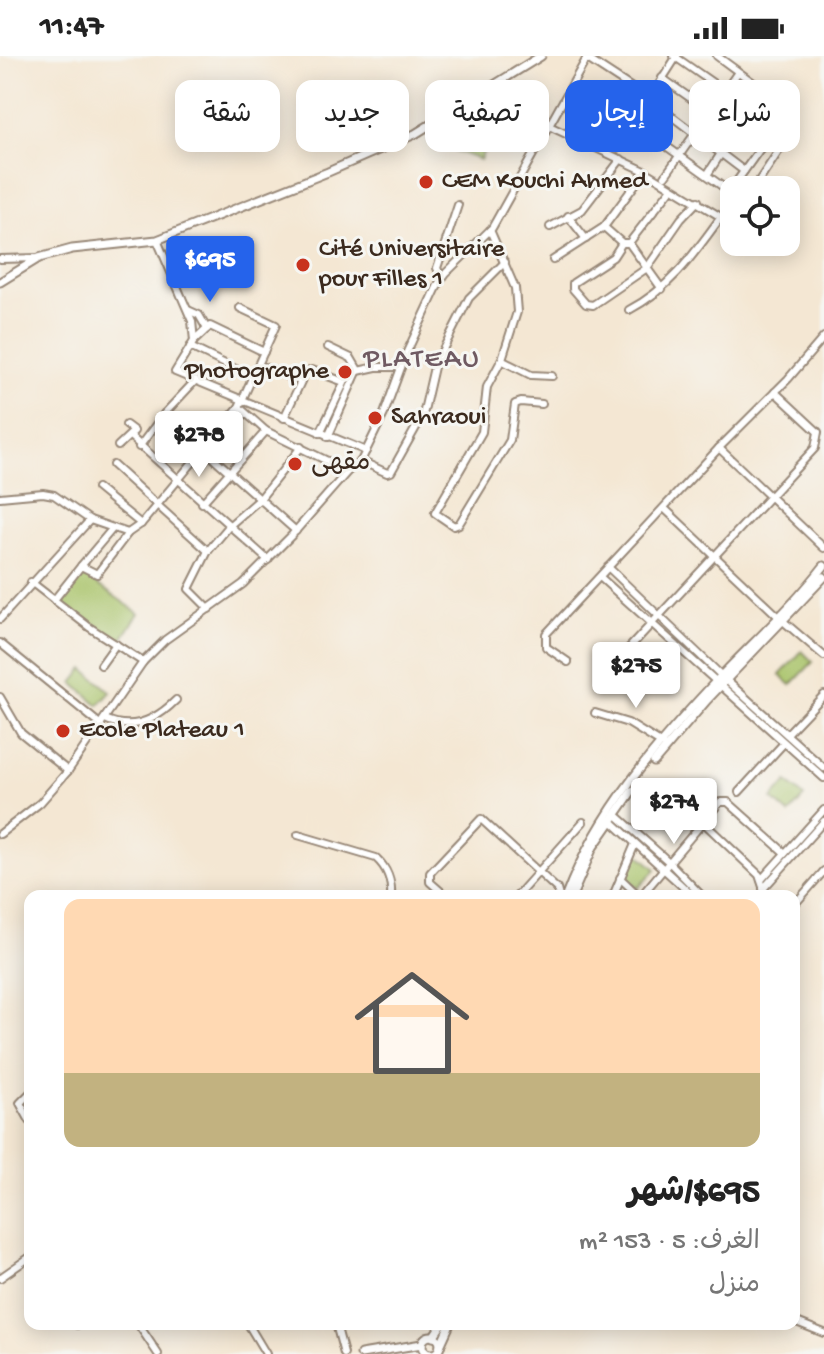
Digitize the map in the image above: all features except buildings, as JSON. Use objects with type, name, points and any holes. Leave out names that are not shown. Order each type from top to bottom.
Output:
[{"type":"main road","points":[[0,282],[39,258],[72,249],[157,240],[397,143],[541,56]]},
{"type":"main road","points":[[781,619],[824,566]]},
{"type":"main road","points":[[568,890],[599,827],[662,744],[824,577]]},
{"type":"main road","points":[[574,890],[588,856],[612,817],[721,681]]},
{"type":"main road","points":[[426,1351],[426,1338],[433,1337],[438,1330]]},
{"type":"main road","points":[[361,1354],[426,1351],[440,1346],[447,1330]]},
{"type":"main road","points":[[433,1337],[440,1346]]},
{"type":"street","points":[[689,96],[662,78],[675,56],[709,80]]},
{"type":"street","points":[[717,56],[749,80]]},
{"type":"street","points":[[549,122],[587,57],[621,80]]},
{"type":"street","points":[[732,80],[738,72]]},
{"type":"street","points":[[549,126],[645,171],[720,216]]},
{"type":"street","points":[[665,176],[689,142]]},
{"type":"street","points":[[673,151],[729,189],[758,152]]},
{"type":"street","points":[[0,834],[40,803],[68,771],[143,662],[165,640],[243,584],[296,531],[348,471],[361,461],[442,279],[490,230],[532,152]]},
{"type":"street","points":[[762,176],[778,152]]},
{"type":"street","points":[[707,175],[722,153],[744,171]]},
{"type":"street","points":[[550,227],[582,210],[621,159]]},
{"type":"street","points":[[553,260],[604,227],[645,171]]},
{"type":"street","points":[[671,189],[613,257],[573,283],[573,289],[586,304],[593,305],[647,268],[681,219],[698,201]]},
{"type":"street","points":[[442,279],[437,268],[458,205]]},
{"type":"street","points":[[568,216],[586,239]]},
{"type":"street","points":[[629,310],[680,274],[720,218]]},
{"type":"street","points":[[604,227],[625,243],[662,289]]},
{"type":"street","points":[[490,230],[515,288],[518,304],[515,321],[487,387],[482,432],[435,513],[454,526],[459,524],[510,440],[515,404],[542,404]]},
{"type":"street","points":[[157,240],[188,310],[192,344]]},
{"type":"street","points":[[0,259],[39,258]]},
{"type":"street","points":[[361,461],[391,472],[423,415],[434,367],[469,298],[505,262]]},
{"type":"street","points":[[81,566],[97,574],[128,533],[141,524],[204,451],[240,404],[276,325],[240,308]]},
{"type":"street","points":[[188,310],[199,315],[207,329]]},
{"type":"street","points":[[264,352],[210,326],[192,344],[175,372],[240,404],[366,451]]},
{"type":"street","points":[[568,662],[546,647],[546,634],[824,337]]},
{"type":"street","points":[[192,344],[252,377]]},
{"type":"street","points":[[328,347],[351,358],[358,370]]},
{"type":"street","points":[[501,360],[531,375],[552,376]]},
{"type":"street","points":[[258,365],[300,381]]},
{"type":"street","points":[[320,433],[349,373],[401,367]]},
{"type":"street","points":[[284,418],[305,373],[312,370],[344,382]]},
{"type":"street","points":[[328,437],[358,370]]},
{"type":"street","points":[[139,447],[195,381]]},
{"type":"street","points":[[616,662],[767,496],[815,448],[818,432],[775,392]]},
{"type":"street","points":[[240,404],[266,431],[348,471]]},
{"type":"street","points":[[164,414],[296,531]]},
{"type":"street","points":[[118,446],[134,431],[126,425]]},
{"type":"street","points":[[202,503],[266,431]]},
{"type":"street","points":[[131,437],[268,560]]},
{"type":"street","points":[[209,609],[189,589],[208,551],[230,525],[260,499],[301,447]]},
{"type":"street","points":[[719,448],[824,548]]},
{"type":"street","points":[[113,465],[208,551]]},
{"type":"street","points":[[97,488],[141,524]]},
{"type":"street","points":[[0,497],[43,493],[54,495],[90,520],[128,533]]},
{"type":"street","points":[[664,508],[824,656]]},
{"type":"street","points":[[0,619],[90,520]]},
{"type":"street","points":[[54,600],[113,528]]},
{"type":"street","points":[[608,567],[784,743],[824,778]]},
{"type":"street","points":[[600,577],[824,768]]},
{"type":"street","points":[[31,582],[143,662]]},
{"type":"street","points":[[0,643],[103,722],[138,724],[154,719],[176,700]]},
{"type":"street","points":[[101,665],[116,644]]},
{"type":"street","points":[[787,734],[824,695]]},
{"type":"street","points":[[0,697],[21,733],[68,771]]},
{"type":"street","points":[[595,713],[628,723],[662,744]]},
{"type":"street","points":[[739,792],[784,743]]},
{"type":"street","points":[[646,890],[717,803],[726,801],[785,853]]},
{"type":"street","points":[[761,880],[824,810]]},
{"type":"street","points":[[612,817],[635,844],[686,890]]},
{"type":"street","points":[[612,817],[669,862],[696,890]]},
{"type":"street","points":[[439,890],[430,882],[430,873],[479,819],[486,822],[557,890]]},
{"type":"street","points":[[702,821],[758,873],[764,890]]},
{"type":"street","points":[[767,890],[824,821]]},
{"type":"street","points":[[522,890],[583,822]]},
{"type":"street","points":[[298,835],[376,858],[389,878],[390,890]]},
{"type":"street","points":[[615,890],[635,844]]},
{"type":"street","points":[[800,898],[824,871]]},
{"type":"street","points":[[620,878],[633,890]]},
{"type":"street","points":[[0,1278],[24,1261]]},
{"type":"street","points":[[800,1323],[824,1333]]},
{"type":"street","points":[[142,1330],[158,1354]]},
{"type":"street","points":[[252,1330],[266,1354]]},
{"type":"street","points":[[338,1330],[344,1354]]},
{"type":"green space","points":[[458,152],[484,152],[480,160]]},
{"type":"green space","points":[[82,574],[139,613],[119,644],[62,604]]},
{"type":"green space","points":[[802,651],[813,662],[791,685],[780,675]]},
{"type":"green space","points":[[84,669],[111,692],[99,705],[73,683]]},
{"type":"green space","points":[[787,782],[804,797],[789,814],[772,799]]},
{"type":"green space","points":[[637,853],[656,869],[637,889],[626,877]]},
{"type":"place","name":"CEM Kouchi Ahmed","points":[[426,182]]},
{"type":"place","name":"Cité Universitaire pour Filles 1","points":[[303,265]]},
{"type":"place","name":"Photographe","points":[[345,372]]},
{"type":"place","name":"Sahraoui","points":[[375,418]]},
{"type":"place","name":"مقهى","points":[[295,464]]},
{"type":"place","name":"Ecole Plateau 1","points":[[63,731]]},
{"type":"district","name":"PLATEAU","points":[[422,360]]}]
